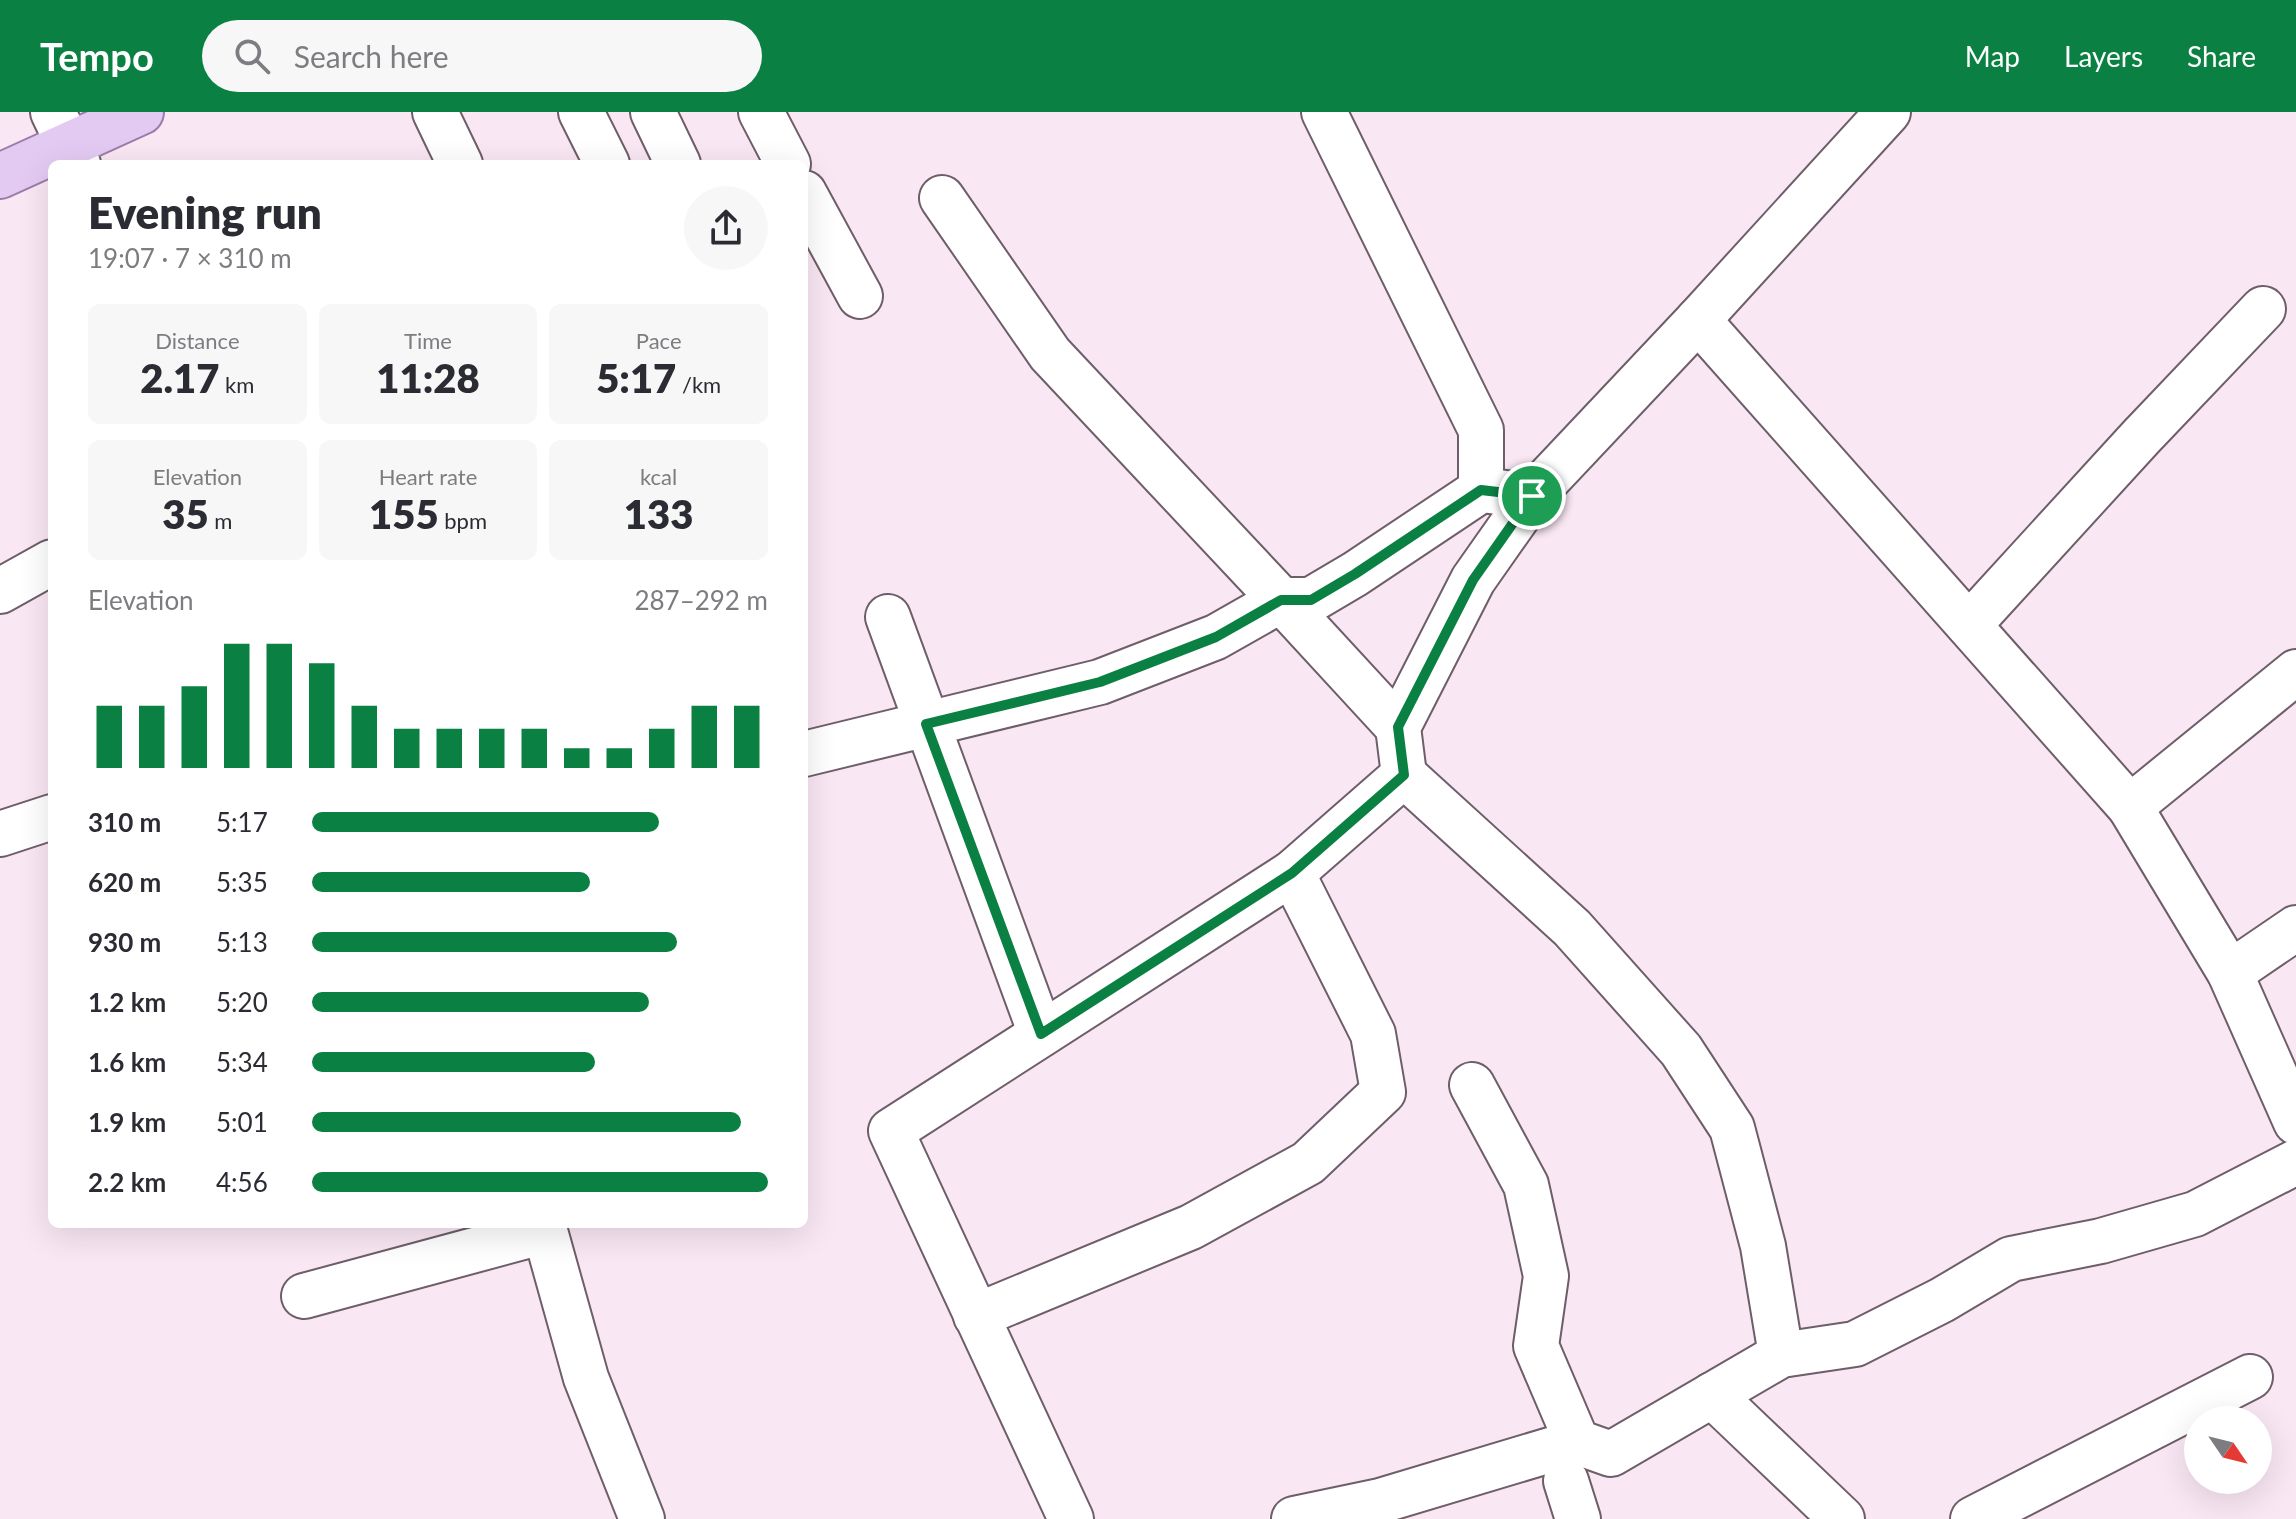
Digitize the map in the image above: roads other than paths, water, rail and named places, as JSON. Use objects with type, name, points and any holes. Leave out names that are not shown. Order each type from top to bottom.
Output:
[{"type":"main road","points":[[0,176],[66,140],[141,112]]},
{"type":"street","points":[[435,112],[458,160]]},
{"type":"street","points":[[581,112],[605,160]]},
{"type":"street","points":[[653,112],[676,160]]},
{"type":"street","points":[[761,112],[786,160]]},
{"type":"street","points":[[1324,112],[1481,430],[1481,490]]},
{"type":"street","points":[[1781,1355],[1763,1246],[1732,1128],[1681,1050],[1572,928],[1404,775],[1398,727],[1473,580],[1532,496],[1888,112]]},
{"type":"street","points":[[942,198],[1050,354],[1398,727]]},
{"type":"street","points":[[808,200],[860,296]]},
{"type":"street","points":[[1969,625],[2263,309]]},
{"type":"street","points":[[1698,320],[2130,807],[2230,973],[2296,1122]]},
{"type":"street","points":[[808,753],[1100,682],[1216,637],[1281,600],[1311,600],[1481,490],[1532,496]]},
{"type":"street","points":[[0,591],[48,564]]},
{"type":"street","points":[[888,617],[1041,1034]]},
{"type":"street","points":[[2130,807],[2296,672]]},
{"type":"street","points":[[1071,1519],[891,1131],[1292,873],[1404,775]]},
{"type":"street","points":[[0,834],[48,818]]},
{"type":"street","points":[[976,1316],[1191,1227],[1308,1163],[1383,1092],[1373,1034],[1292,873]]},
{"type":"street","points":[[2230,973],[2296,928]]},
{"type":"street","points":[[1472,1085],[1526,1185],[1546,1276],[1536,1346],[1574,1481]]},
{"type":"street","points":[[1294,1519],[1384,1510],[1574,1481],[1611,1454],[1781,1355],[1855,1344],[1942,1300],[2011,1259],[2101,1241],[2195,1214],[2296,1162]]},
{"type":"street","points":[[304,1296],[541,1228]]},
{"type":"street","points":[[544,1228],[586,1378],[642,1519]]},
{"type":"street","points":[[1973,1519],[2250,1377]]},
{"type":"street","points":[[1712,1395],[1838,1518]]}]
